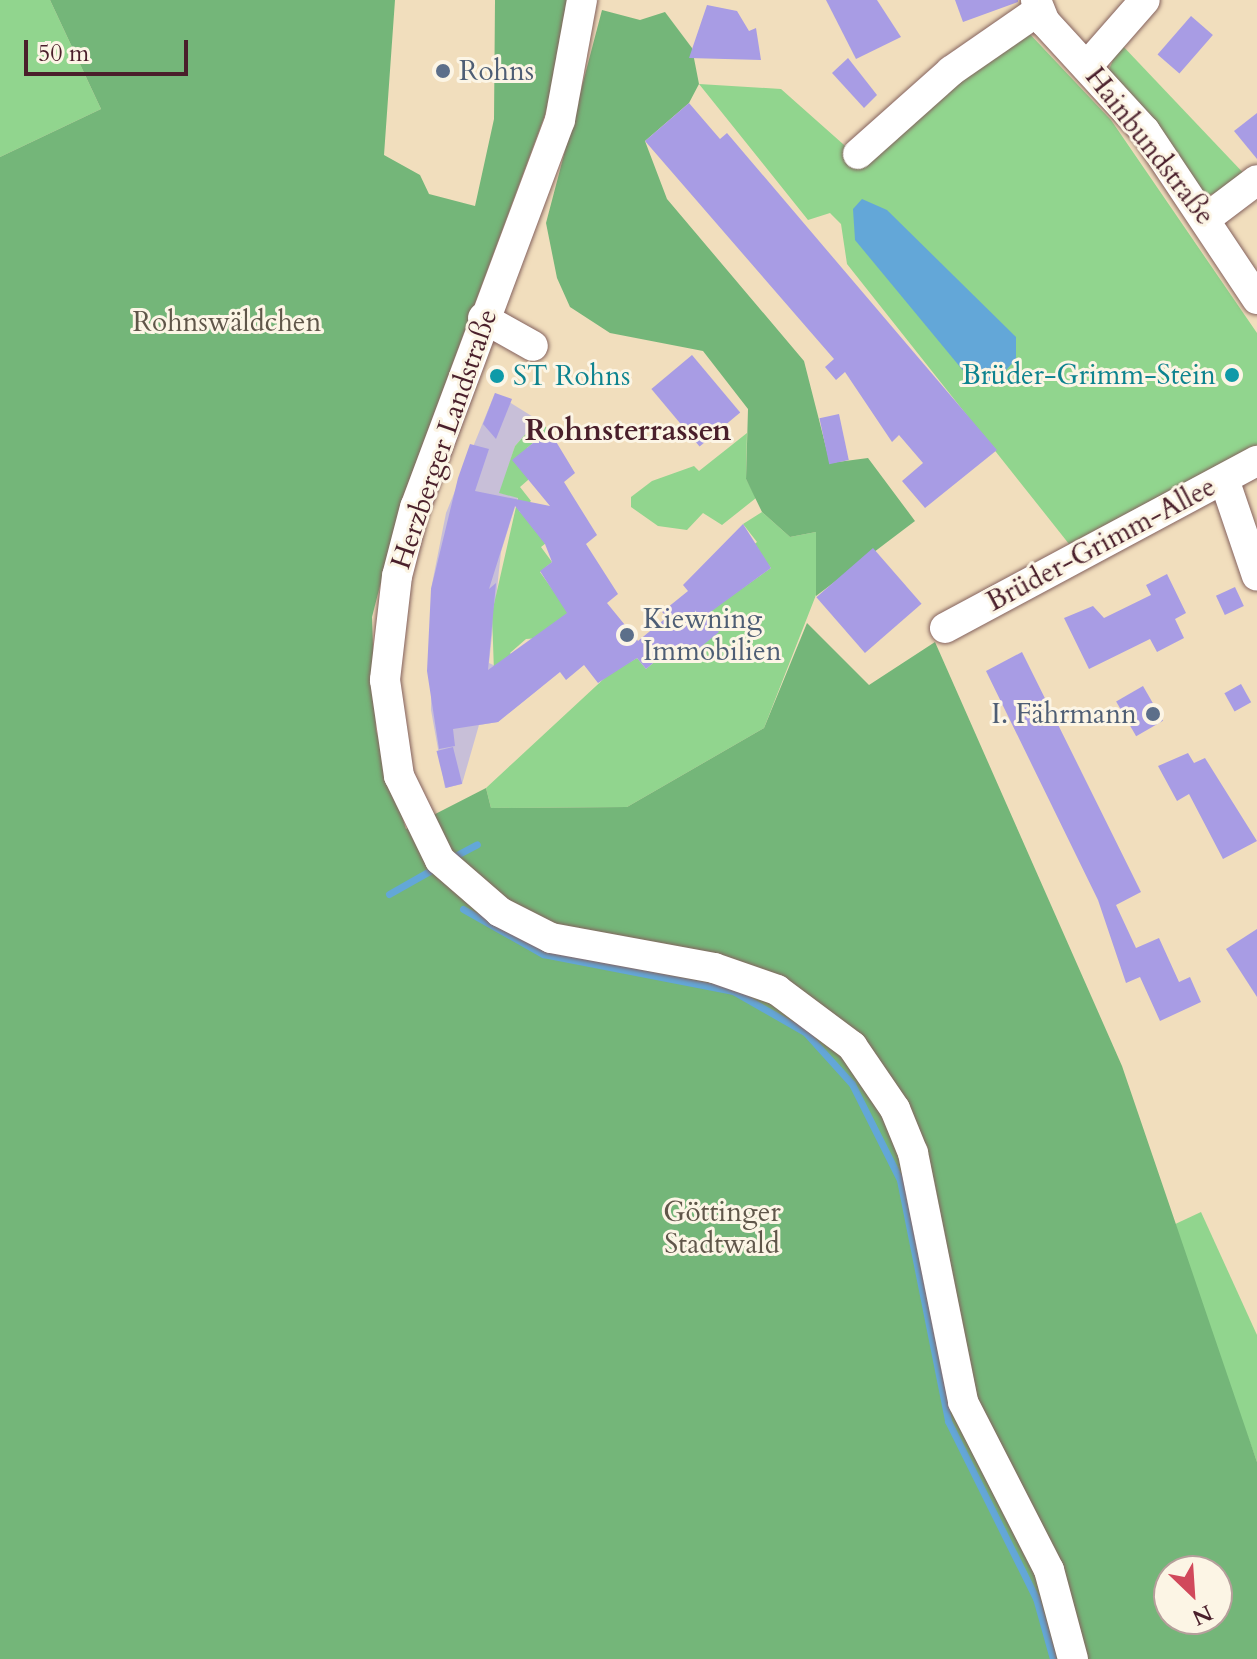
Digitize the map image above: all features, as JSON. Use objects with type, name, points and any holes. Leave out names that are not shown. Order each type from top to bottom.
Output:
[{"type":"street","name":"Herzberger Landstraße","points":[[582,0],[560,120],[483,318],[415,507],[388,624],[388,718],[412,813],[450,873],[521,924],[605,952],[714,968],[777,990],[852,1046],[895,1109],[913,1153],[963,1402],[1049,1570],[1073,1659]]},
{"type":"street","points":[[1088,65],[1145,0]]},
{"type":"street","points":[[858,154],[951,71],[1037,5]]},
{"type":"street","name":"Hainbundstraße","points":[[1037,5],[1208,217],[1257,299]]},
{"type":"street","points":[[1208,217],[1257,180]]},
{"type":"street","points":[[483,318],[533,346]]},
{"type":"street","name":"Brüder-Grimm-Allee","points":[[945,628],[1257,461]]},
{"type":"street","points":[[1224,479],[1257,576]]},
{"type":"shaded area","points":[[495,393],[538,420],[515,446],[500,493],[518,497],[501,552],[489,663],[541,687],[498,722],[479,725],[462,784],[445,788],[431,710],[431,589],[446,513]]},
{"type":"green space","points":[[0,0],[50,0],[101,109],[0,157]]},
{"type":"green space","name":"Göttinger Stadtwald","points":[[50,0],[395,0],[384,155],[420,175],[429,194],[475,206],[494,119],[495,0],[572,0],[545,115],[403,497],[372,617],[376,730],[406,829],[486,788],[491,808],[627,807],[764,728],[807,623],[869,685],[935,642],[1122,1066],[1257,1462],[1257,1659],[0,1659],[0,157],[101,109]]},
{"type":"green space","points":[[602,10],[640,20],[665,12],[692,48],[699,84],[689,103],[645,141],[667,199],[804,361],[830,463],[868,458],[915,521],[816,596],[816,532],[790,537],[762,512],[746,479],[748,409],[703,351],[610,333],[570,307],[557,278],[546,223]]},
{"type":"green space","points":[[1026,30],[1111,120],[1257,333],[1257,445],[1069,544],[847,264],[841,224],[830,213],[808,220],[699,84],[781,89],[861,160]]},
{"type":"green space","points":[[1120,43],[1249,179],[1205,197],[1108,72]]},
{"type":"green space","points":[[538,420],[549,430],[527,448],[528,480],[520,487],[531,501],[519,511],[550,540],[541,547],[552,562],[540,572],[585,635],[526,639],[510,653],[529,676],[495,702],[492,613],[518,498],[499,493],[515,446]]},
{"type":"green space","points":[[747,433],[746,479],[756,498],[722,525],[703,513],[687,530],[658,526],[631,507],[631,497],[652,481],[694,466],[699,471]]},
{"type":"green space","points":[[762,512],[790,537],[816,532],[816,595],[764,728],[627,807],[491,808],[486,788],[609,674],[637,658],[646,669],[669,650],[677,660],[718,632],[704,615],[771,568],[757,550],[747,550],[757,542],[743,524]]},
{"type":"green space","points":[[1201,1212],[1257,1335],[1257,1462],[1171,1226]]},
{"type":"water","points":[[862,199],[887,210],[1016,337],[1016,359],[992,386],[975,385],[855,240],[853,209]]},
{"type":"building","points":[[826,0],[877,0],[901,37],[856,59]]},
{"type":"building","points":[[955,0],[1018,0],[1018,2],[963,22]]},
{"type":"building","points":[[707,5],[737,11],[749,31],[756,28],[761,60],[689,58]]},
{"type":"building","points":[[1191,16],[1213,35],[1179,74],[1158,54]]},
{"type":"building","points":[[848,58],[877,95],[864,108],[832,73]]},
{"type":"building","points":[[689,103],[720,139],[727,133],[997,450],[925,508],[902,481],[923,463],[899,435],[892,442],[845,372],[836,380],[825,367],[834,359],[645,141]]},
{"type":"building","points":[[1257,113],[1257,159],[1234,131]]},
{"type":"building","points":[[692,355],[740,412],[700,447],[651,389]]},
{"type":"building","points":[[495,393],[512,399],[496,439],[483,424]]},
{"type":"building","points":[[839,414],[849,460],[829,464],[819,418]]},
{"type":"building","points":[[549,430],[575,473],[564,482],[597,535],[586,544],[618,594],[607,603],[638,641],[667,617],[662,612],[688,591],[683,585],[743,524],[771,568],[705,616],[719,632],[691,655],[677,660],[669,650],[646,669],[637,658],[598,683],[584,665],[566,680],[560,672],[498,722],[453,729],[455,746],[439,749],[427,671],[431,589],[458,478],[470,444],[489,449],[475,491],[550,506],[512,460]],"holes":[[[515,506],[545,544],[552,562],[540,571],[567,613],[488,670],[496,583],[489,589]]]},
{"type":"building","points":[[873,548],[922,604],[865,653],[816,597]]},
{"type":"building","points":[[1167,574],[1186,613],[1175,619],[1184,638],[1157,652],[1150,639],[1089,669],[1064,618],[1093,606],[1104,618],[1151,595],[1146,585]]},
{"type":"building","points":[[1235,587],[1244,606],[1225,615],[1216,596]]},
{"type":"building","points":[[1022,652],[1141,892],[1116,905],[1136,948],[1159,938],[1179,982],[1190,977],[1201,1002],[1160,1021],[1140,977],[1126,983],[1098,900],[986,671]]},
{"type":"building","points":[[1241,684],[1251,702],[1235,712],[1224,693]]},
{"type":"building","points":[[1143,686],[1163,721],[1136,736],[1116,702]]},
{"type":"building","points":[[453,747],[462,784],[446,788],[437,751]]},
{"type":"building","points":[[1188,753],[1194,763],[1205,758],[1257,841],[1223,859],[1189,794],[1177,801],[1158,766]]},
{"type":"building","points":[[1257,929],[1257,997],[1226,949]]},
{"type":"waterway","points":[[453,857],[477,844]]},
{"type":"waterway","points":[[389,894],[435,868]]},
{"type":"waterway","points":[[463,909],[543,954],[733,991],[805,1032],[852,1084],[900,1180],[948,1421],[1036,1598],[1053,1659]]},
{"type":"place","name":"Rohns","points":[[443,71]]},
{"type":"place","name":"Brüder-Grimm-Stein","points":[[1232,375]]},
{"type":"place","name":"ST Rohns","points":[[497,376]]},
{"type":"place","name":"Kiewning Immobilien","points":[[627,635]]},
{"type":"place","name":"I. Fährmann","points":[[1153,714]]},
{"type":"district","name":"Rohnsterrassen","points":[[628,431]]},
{"type":"park label","name":"Rohnswäldchen","points":[[227,322]]}]
